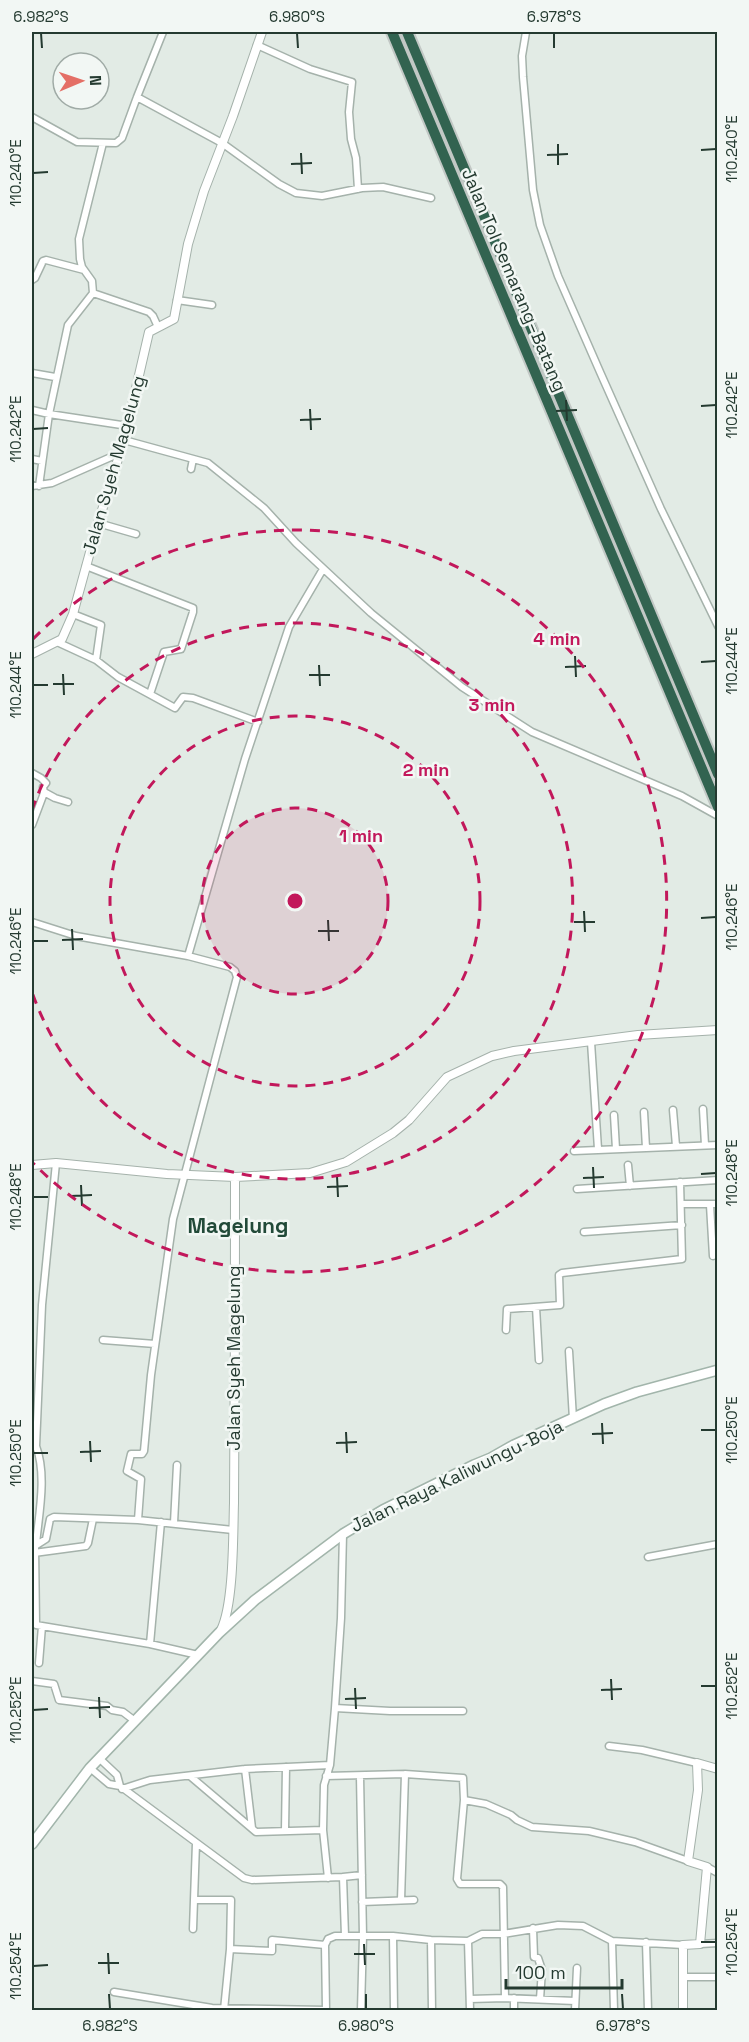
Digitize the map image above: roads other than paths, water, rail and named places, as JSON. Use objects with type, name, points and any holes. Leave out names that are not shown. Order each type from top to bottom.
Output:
[{"type":"highway","name":"Jalan Tol Semarang–Batang","points":[[392,32],[717,807]]},
{"type":"highway","name":"Jalan Tol Semarang–Batang","points":[[407,32],[717,774]]},
{"type":"main road","name":"Jalan Raya Kaliwungu-Boja","points":[[32,1845],[90,1768],[219,1633],[255,1600],[343,1534],[409,1497],[514,1445],[573,1419],[637,1392],[717,1370]]},
{"type":"street","points":[[32,117],[77,142],[116,143],[122,138],[163,32]]},
{"type":"street","name":"Jalan Syeh Magelung","points":[[57,642],[67,631],[73,614],[128,426],[149,332],[174,319],[188,244],[204,191],[262,32]]},
{"type":"street","points":[[526,32],[522,56],[523,77],[533,190],[540,225],[558,276],[661,509],[717,620]]},
{"type":"street","points":[[257,45],[310,69],[352,82],[349,112],[358,189]]},
{"type":"street","points":[[137,96],[222,143],[279,184],[296,193],[322,196],[358,189],[388,187],[431,198]]},
{"type":"street","points":[[39,486],[48,414],[68,325],[93,293],[93,284],[80,260],[80,231],[103,143]]},
{"type":"street","points":[[32,280],[43,261],[46,260],[84,270]]},
{"type":"street","points":[[93,293],[149,312],[158,327]]},
{"type":"street","points":[[177,300],[212,305]]},
{"type":"street","points":[[32,374],[56,377]]},
{"type":"street","points":[[32,410],[128,426]]},
{"type":"street","points":[[124,440],[211,465],[248,494],[323,570],[371,613],[444,673],[532,732],[688,799],[717,816]]},
{"type":"street","points":[[32,486],[52,483],[120,453]]},
{"type":"street","points":[[32,459],[42,461]]},
{"type":"street","points":[[190,469],[193,459]]},
{"type":"street","points":[[98,523],[136,534]]},
{"type":"street","points":[[86,566],[193,608],[181,649],[164,652],[150,694]]},
{"type":"street","points":[[188,956],[258,722],[290,627],[323,570]]},
{"type":"street","points":[[73,614],[101,625],[96,660]]},
{"type":"street","points":[[32,654],[57,642],[96,660],[118,676],[176,708],[183,697],[193,698],[258,722]]},
{"type":"street","points":[[32,773],[45,781],[44,792],[32,825]]},
{"type":"street","points":[[44,792],[68,802]]},
{"type":"street","points":[[32,922],[76,936],[188,956],[233,969],[237,977],[173,1219],[155,1344],[144,1451],[142,1454],[131,1454],[127,1470],[141,1479],[138,1520]]},
{"type":"street","points":[[32,1165],[56,1163],[185,1176],[235,1177],[310,1173],[346,1162],[393,1133],[409,1120],[447,1077],[488,1058],[514,1051],[639,1035],[717,1030]]},
{"type":"street","points":[[591,1042],[598,1149]]},
{"type":"street","points":[[703,1109],[705,1145]]},
{"type":"street","points":[[673,1110],[676,1146]]},
{"type":"street","points":[[644,1112],[646,1148]]},
{"type":"street","points":[[614,1115],[616,1149]]},
{"type":"street","points":[[574,1151],[717,1145]]},
{"type":"street","points":[[39,1663],[34,1553],[41,1480],[40,1458],[36,1446],[42,1305],[56,1163]]},
{"type":"street","points":[[628,1165],[630,1186]]},
{"type":"street","name":"Jalan Syeh Magelung","points":[[219,1633],[225,1620],[233,1530],[235,1177]]},
{"type":"street","points":[[577,1189],[717,1180]]},
{"type":"street","points":[[506,1330],[507,1309],[560,1305],[560,1275],[562,1273],[682,1259],[680,1182]]},
{"type":"street","points":[[681,1204],[714,1204],[713,1256]]},
{"type":"street","points":[[584,1232],[682,1225]]},
{"type":"street","points":[[536,1307],[539,1360]]},
{"type":"street","points":[[103,1340],[155,1344]]},
{"type":"street","points":[[569,1351],[573,1419]]},
{"type":"street","points":[[174,1523],[177,1465]]},
{"type":"street","points":[[36,1544],[46,1539],[51,1518],[138,1520],[233,1530]]},
{"type":"street","points":[[34,1553],[86,1546],[93,1520]]},
{"type":"street","points":[[150,1644],[161,1522]]},
{"type":"street","points":[[328,1878],[323,1830],[324,1785],[330,1765],[335,1708],[341,1618],[343,1534]]},
{"type":"street","points":[[648,1557],[717,1544]]},
{"type":"street","points":[[37,1625],[150,1644],[198,1655]]},
{"type":"street","points":[[32,1681],[54,1684],[59,1700],[107,1706],[135,1721]]},
{"type":"street","points":[[335,1708],[463,1711]]},
{"type":"street","points":[[609,1746],[642,1750],[717,1769]]},
{"type":"street","points":[[100,1759],[117,1775],[121,1787]]},
{"type":"street","points":[[688,1861],[698,1790],[697,1763]]},
{"type":"street","points":[[121,1787],[150,1780],[245,1769],[330,1765]]},
{"type":"street","points":[[285,1831],[286,1767]]},
{"type":"street","points":[[90,1768],[109,1784],[121,1787],[247,1879],[328,1878],[362,1875]]},
{"type":"street","points":[[245,1769],[252,1829]]},
{"type":"street","points":[[326,1776],[405,1774],[462,1777],[464,1800],[458,1883],[502,1885],[505,1998]]},
{"type":"street","points":[[401,1900],[405,1774]]},
{"type":"street","points":[[190,1776],[258,1832],[323,1830]]},
{"type":"street","points":[[360,1776],[363,1936],[361,2010]]},
{"type":"street","points":[[464,1800],[486,1804],[532,1827],[589,1830],[635,1842],[717,1873]]},
{"type":"street","points":[[193,1929],[196,1843]]},
{"type":"street","points":[[700,1944],[707,1868]]},
{"type":"street","points":[[343,1877],[345,1936]]},
{"type":"street","points":[[194,1900],[231,1900],[230,1949],[224,2009]]},
{"type":"street","points":[[362,1902],[414,1900]]},
{"type":"street","points":[[114,1992],[212,2008],[326,2010],[325,1945],[330,1938],[345,1936],[393,1936],[468,1941],[482,1934],[503,1934],[555,1925],[583,1926],[612,1941],[683,1945],[717,1943]]},
{"type":"street","points":[[532,1928],[534,1957],[538,1958],[542,1970],[540,1999]]},
{"type":"street","points":[[393,1936],[394,2010]]},
{"type":"street","points":[[230,1949],[272,1951],[272,1940],[325,1945]]},
{"type":"street","points":[[431,1940],[432,2010]]},
{"type":"street","points":[[468,1941],[470,2010]]},
{"type":"street","points":[[612,1941],[614,2010]]},
{"type":"street","points":[[646,1942],[648,2010]]},
{"type":"street","points":[[683,1945],[683,2010]]},
{"type":"street","points":[[575,2010],[577,1968]]},
{"type":"street","points":[[683,1977],[717,1977]]},
{"type":"street","points":[[514,1998],[514,2010]]},
{"type":"street","points":[[470,1999],[514,1998],[575,2001]]},
{"type":"district","name":"Magelung","points":[[238,1226]]}]
